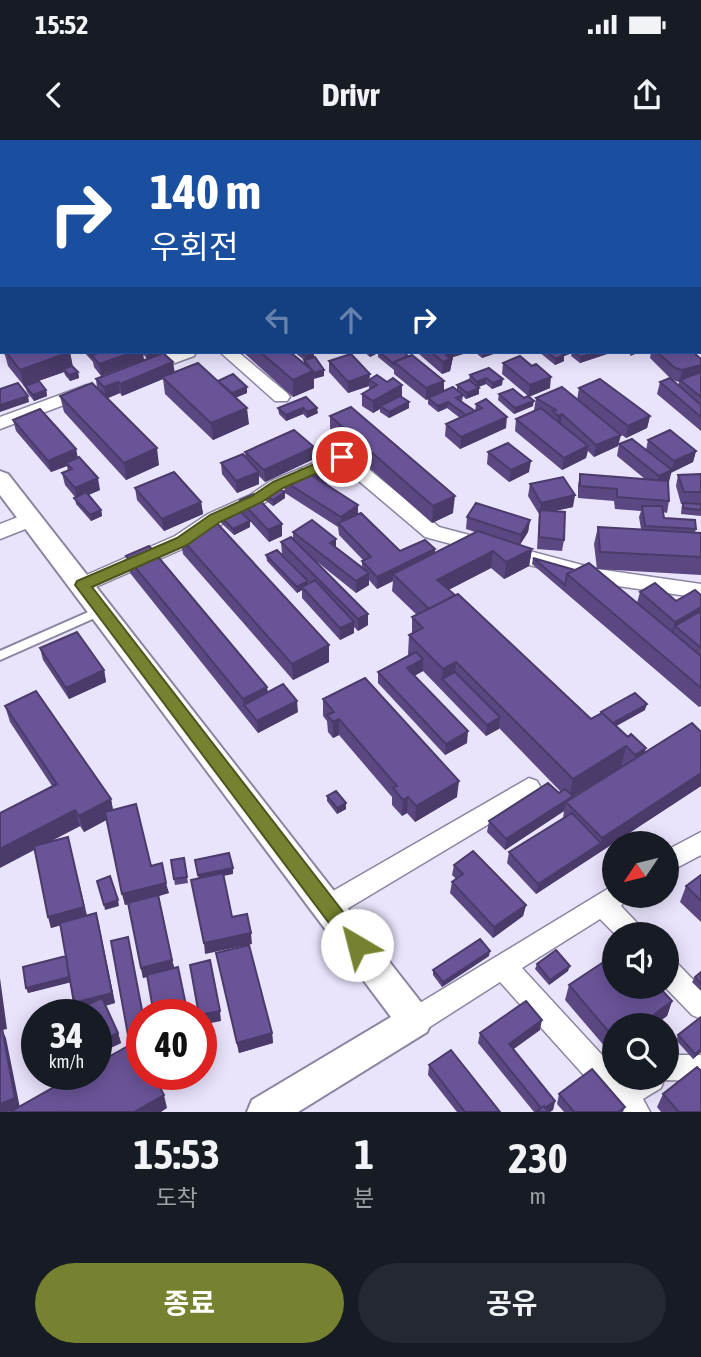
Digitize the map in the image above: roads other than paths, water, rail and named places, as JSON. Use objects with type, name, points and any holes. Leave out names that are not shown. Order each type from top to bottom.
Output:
[{"type":"street","points":[[125,376],[183,354]]},
{"type":"street","points":[[230,354],[281,397]]},
{"type":"street","points":[[0,423],[100,385]]},
{"type":"street","points":[[82,585],[182,541],[215,519],[257,499],[278,485],[342,457],[432,532],[597,576],[647,586],[701,591]]},
{"type":"street","points":[[0,479],[415,1021]]},
{"type":"street","points":[[0,532],[31,519]]},
{"type":"street","points":[[328,907],[529,788]]},
{"type":"street","points":[[679,856],[701,842]]},
{"type":"street","points":[[265,1112],[602,904]]},
{"type":"street","points":[[503,966],[629,1104],[640,1090]]},
{"type":"street","points":[[679,983],[701,1006]]},
{"type":"street","points":[[679,1068],[701,1068]]},
{"type":"lane","points":[[0,656],[102,610]]}]
